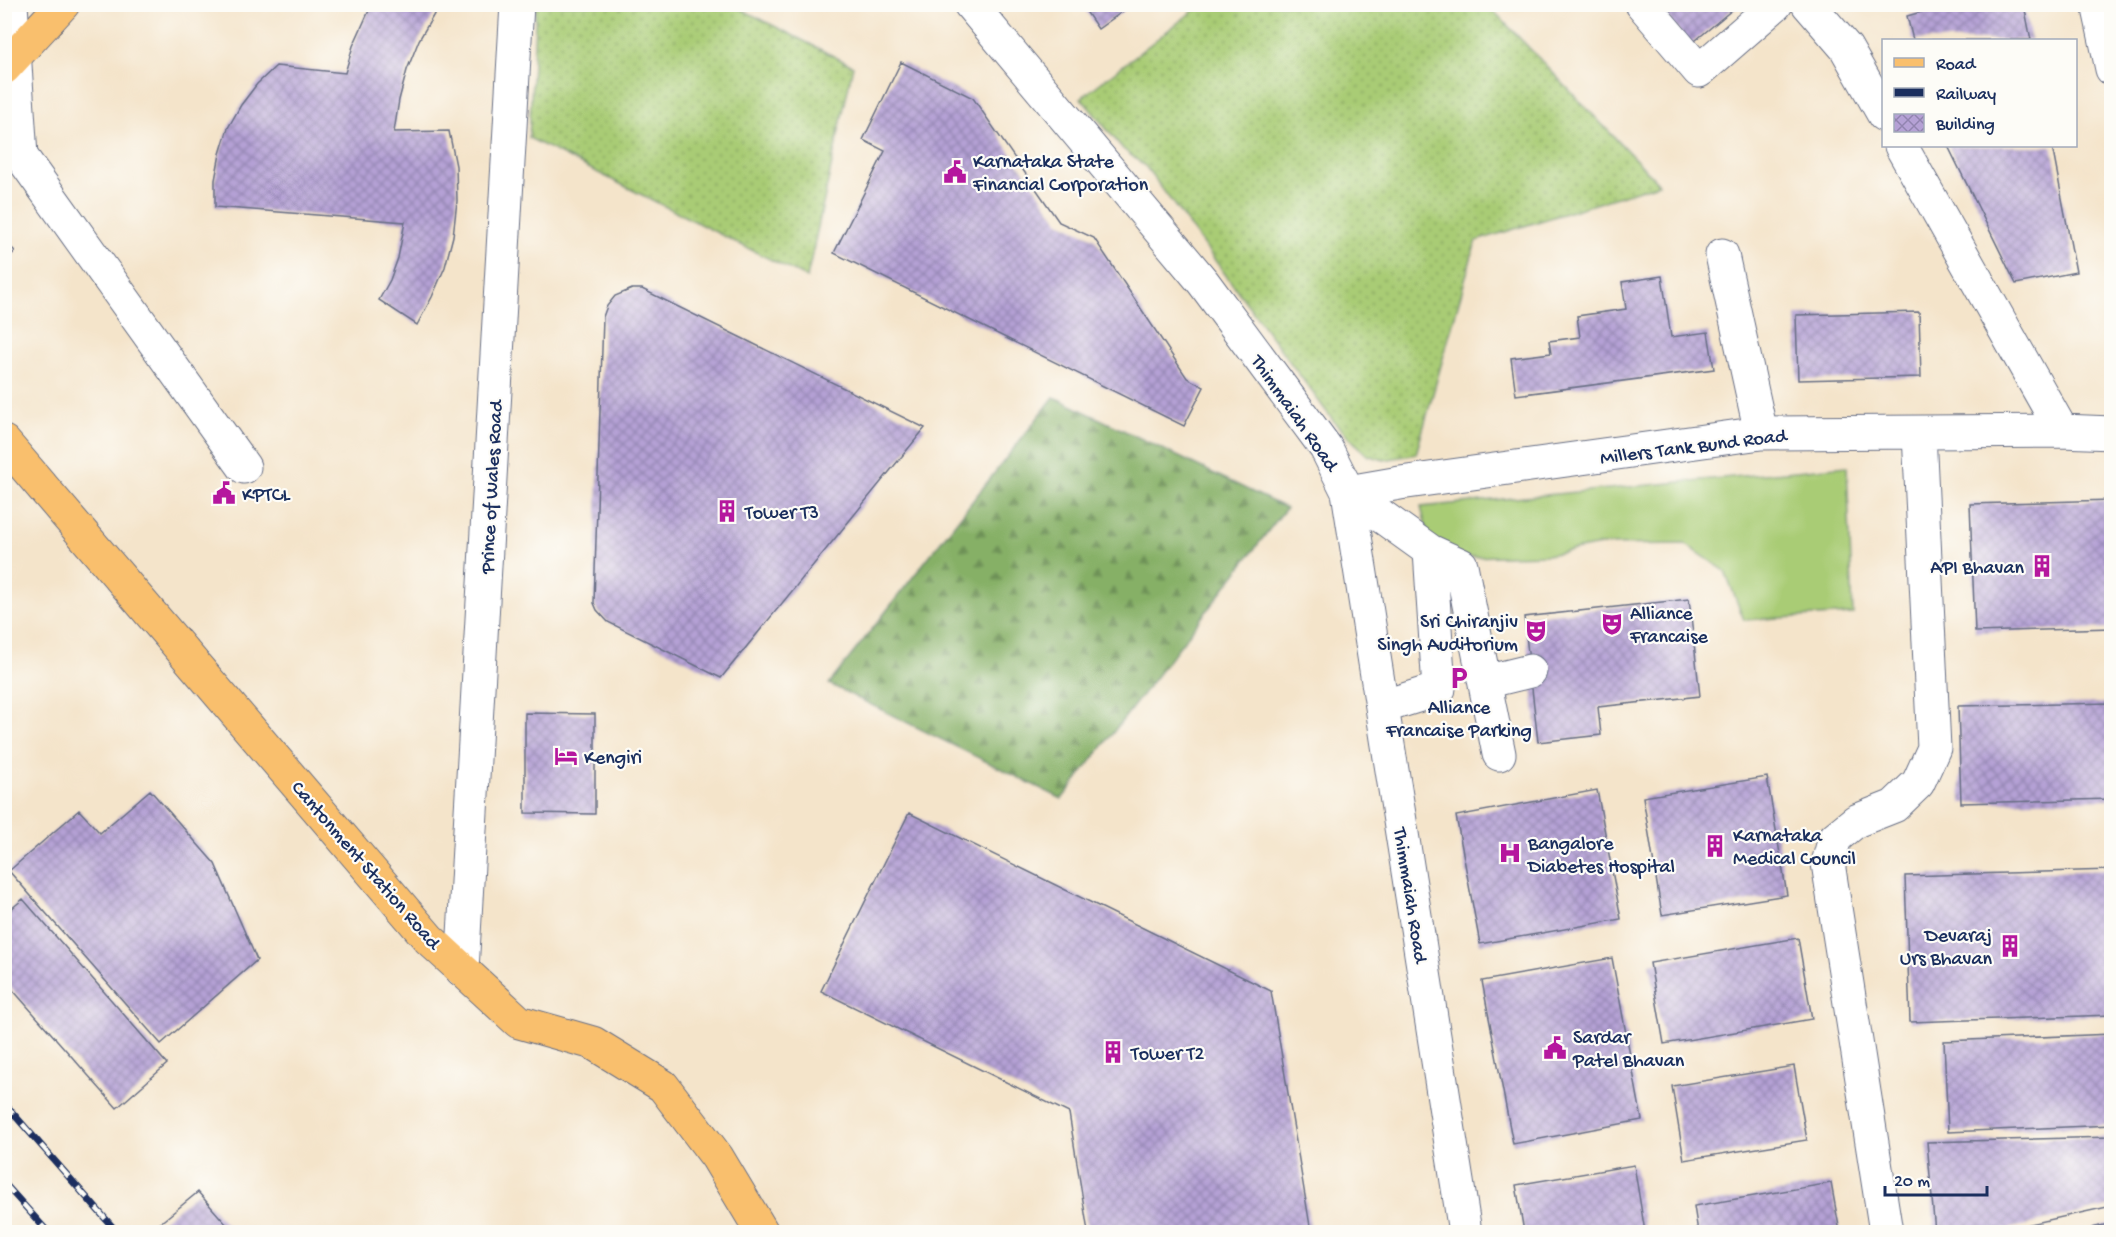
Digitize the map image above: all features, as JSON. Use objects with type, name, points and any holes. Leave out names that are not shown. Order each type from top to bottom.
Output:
[{"type":"main road","points":[[8,62],[63,4]]},
{"type":"main road","name":"Cantonment Station Road","points":[[4,442],[429,939],[519,1022],[593,1043],[663,1086],[717,1157],[762,1233]]},
{"type":"street","points":[[10,4],[8,62],[21,156],[244,467]]},
{"type":"street","name":"Prince of Wales Road","points":[[462,970],[517,4]]},
{"type":"street","name":"Thimmaiah Road","points":[[970,4],[1203,282],[1326,448],[1348,492],[1466,1233]]},
{"type":"street","points":[[1642,4],[1699,71],[1776,4]]},
{"type":"street","points":[[1808,4],[1846,48],[1882,111]]},
{"type":"street","points":[[2098,4],[2112,69]]},
{"type":"street","points":[[1902,147],[2062,431]]},
{"type":"street","points":[[1722,255],[1761,433]]},
{"type":"street","name":"Millers Tank Bund Road","points":[[1348,492],[1761,433],[2062,431],[2112,433]]},
{"type":"street","points":[[1886,1233],[1828,863],[1834,838],[1856,821],[1894,806],[1918,783],[1934,748],[1919,433]]},
{"type":"street","points":[[1348,492],[1430,551],[1461,565],[1499,754]]},
{"type":"street","points":[[1382,707],[1439,689],[1430,551]]},
{"type":"street","points":[[1485,682],[1530,671]]},
{"type":"green space","points":[[1202,4],[1488,5],[1659,184],[1476,241],[1416,454],[1384,460],[1367,455],[1335,423],[1146,167],[1123,149],[1081,98]]},
{"type":"green space","points":[[536,5],[733,5],[853,66],[807,278],[529,138]]},
{"type":"green space","points":[[1054,397],[1286,508],[1062,799],[829,684]]},
{"type":"green space","points":[[1847,466],[1853,614],[1744,620],[1725,571],[1685,544],[1601,545],[1547,555],[1462,557],[1430,544],[1421,507]]},
{"type":"building","points":[[372,4],[440,4],[419,40],[407,70],[394,132],[449,131],[456,166],[457,201],[453,236],[445,267],[417,325],[379,300],[398,258],[405,222],[215,207],[215,180],[228,128],[241,105],[257,84],[276,66],[345,73],[353,46]]},
{"type":"building","points":[[1081,4],[1133,4],[1098,29]]},
{"type":"building","points":[[1657,4],[1739,4],[1690,45]]},
{"type":"building","points":[[1946,5],[2024,5],[2031,39],[1913,39],[1907,16]]},
{"type":"building","name":"Karnataka State Financial Corporation","points":[[901,62],[973,98],[1059,222],[1094,238],[1187,378],[1204,387],[1184,426],[834,253],[885,151],[863,140]]},
{"type":"building","points":[[1948,147],[2052,147],[2076,272],[2016,284]]},
{"type":"building","points":[[4,241],[15,251],[4,263]]},
{"type":"building","points":[[1662,276],[1671,337],[1708,332],[1714,369],[1516,395],[1511,358],[1551,353],[1549,341],[1580,337],[1577,316],[1626,309],[1622,282]]},
{"type":"building","name":"Tower T3","points":[[632,289],[642,289],[925,428],[721,678],[608,622],[594,603],[603,317],[607,306],[615,296]]},
{"type":"building","points":[[1919,312],[1921,377],[1798,380],[1796,315]]},
{"type":"building","name":"API Bhavan","points":[[2112,500],[2112,628],[1975,632],[1970,504]]},
{"type":"building","points":[[1689,599],[1700,696],[1598,707],[1601,735],[1538,742],[1524,617]]},
{"type":"building","points":[[2112,703],[2112,799],[1961,803],[1958,706]]},
{"type":"building","points":[[525,713],[595,714],[595,814],[525,813]]},
{"type":"building","name":"Karnataka Medical Council","points":[[1767,777],[1787,895],[1662,915],[1643,797]]},
{"type":"building","points":[[150,790],[215,864],[257,960],[161,1044],[9,871],[79,810],[100,833]]},
{"type":"building","points":[[1597,790],[1621,919],[1480,944],[1456,816]]},
{"type":"building","name":"Tower T2","points":[[909,813],[1271,991],[1311,1232],[1088,1232],[1069,1113],[821,991]]},
{"type":"building","name":"Devaraj Urs Bhavan","points":[[2112,870],[2112,1015],[1910,1022],[1905,876]]},
{"type":"building","points":[[23,899],[167,1064],[117,1108],[4,980],[4,915]]},
{"type":"building","points":[[1798,938],[1812,1019],[1664,1044],[1650,963]]},
{"type":"building","points":[[1612,958],[1642,1120],[1513,1144],[1482,981]]},
{"type":"building","points":[[2112,1034],[2112,1125],[1948,1132],[1944,1041]]},
{"type":"building","points":[[1794,1066],[1807,1140],[1684,1160],[1672,1086]]},
{"type":"building","points":[[2111,1137],[2112,1206],[1994,1232],[1935,1232],[1927,1142]]},
{"type":"building","points":[[1634,1165],[1645,1232],[1524,1232],[1516,1185]]},
{"type":"building","points":[[1831,1183],[1840,1232],[1698,1232],[1694,1206]]},
{"type":"building","points":[[198,1192],[233,1232],[166,1232],[159,1224]]},
{"type":"building","points":[[2112,1223],[2112,1232],[2094,1232],[2092,1228]]},
{"type":"railway","points":[[4,1103],[117,1232]]},
{"type":"railway","points":[[4,1183],[48,1232]]},
{"type":"place","name":"Karnataka State Financial Corporation","points":[[955,172]]},
{"type":"place","name":"KPTCL","points":[[224,493]]},
{"type":"place","name":"Tower T3","points":[[727,511]]},
{"type":"place","name":"API Bhavan","points":[[2042,566]]},
{"type":"place","name":"Alliance Francaise","points":[[1612,624]]},
{"type":"place","name":"Sri Chiranjiv Singh Auditorium","points":[[1536,631]]},
{"type":"place","name":"Alliance Francaise Parking","points":[[1459,678]]},
{"type":"place","name":"Kengiri","points":[[566,756]]},
{"type":"place","name":"Karnataka Medical Council","points":[[1715,846]]},
{"type":"place","name":"Bangalore Diabetes Hospital","points":[[1510,853]]},
{"type":"place","name":"Devaraj Urs Bhavan","points":[[2010,946]]},
{"type":"place","name":"Sardar Patel Bhavan","points":[[1555,1048]]},
{"type":"place","name":"Tower T2","points":[[1113,1052]]}]
